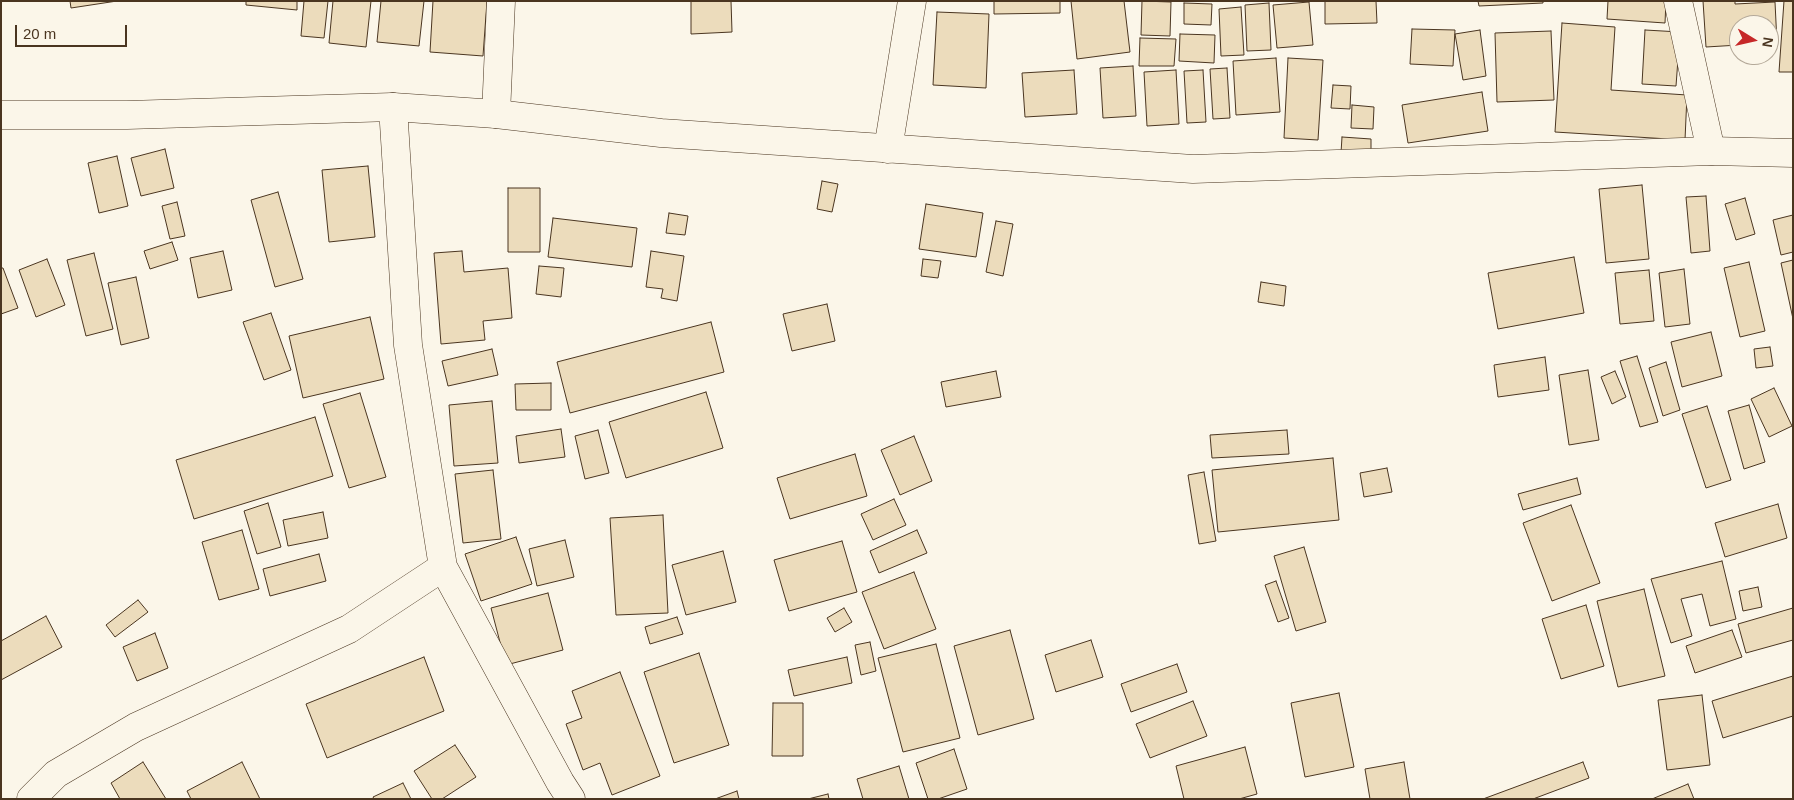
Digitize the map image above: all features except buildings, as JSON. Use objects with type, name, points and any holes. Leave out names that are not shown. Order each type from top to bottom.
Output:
[{"type":"street","points":[[496,114],[501,1]]},
{"type":"street","points":[[888,149],[912,1]]},
{"type":"street","points":[[1678,1],[1711,151]]},
{"type":"street","points":[[393,107],[408,345],[442,567],[571,799]]},
{"type":"street","points":[[1,116],[127,115],[393,107],[496,114],[660,133],[1193,170],[1711,151],[1793,153]]},
{"type":"street","points":[[30,799],[56,774],[136,727],[349,629],[442,567]]}]
